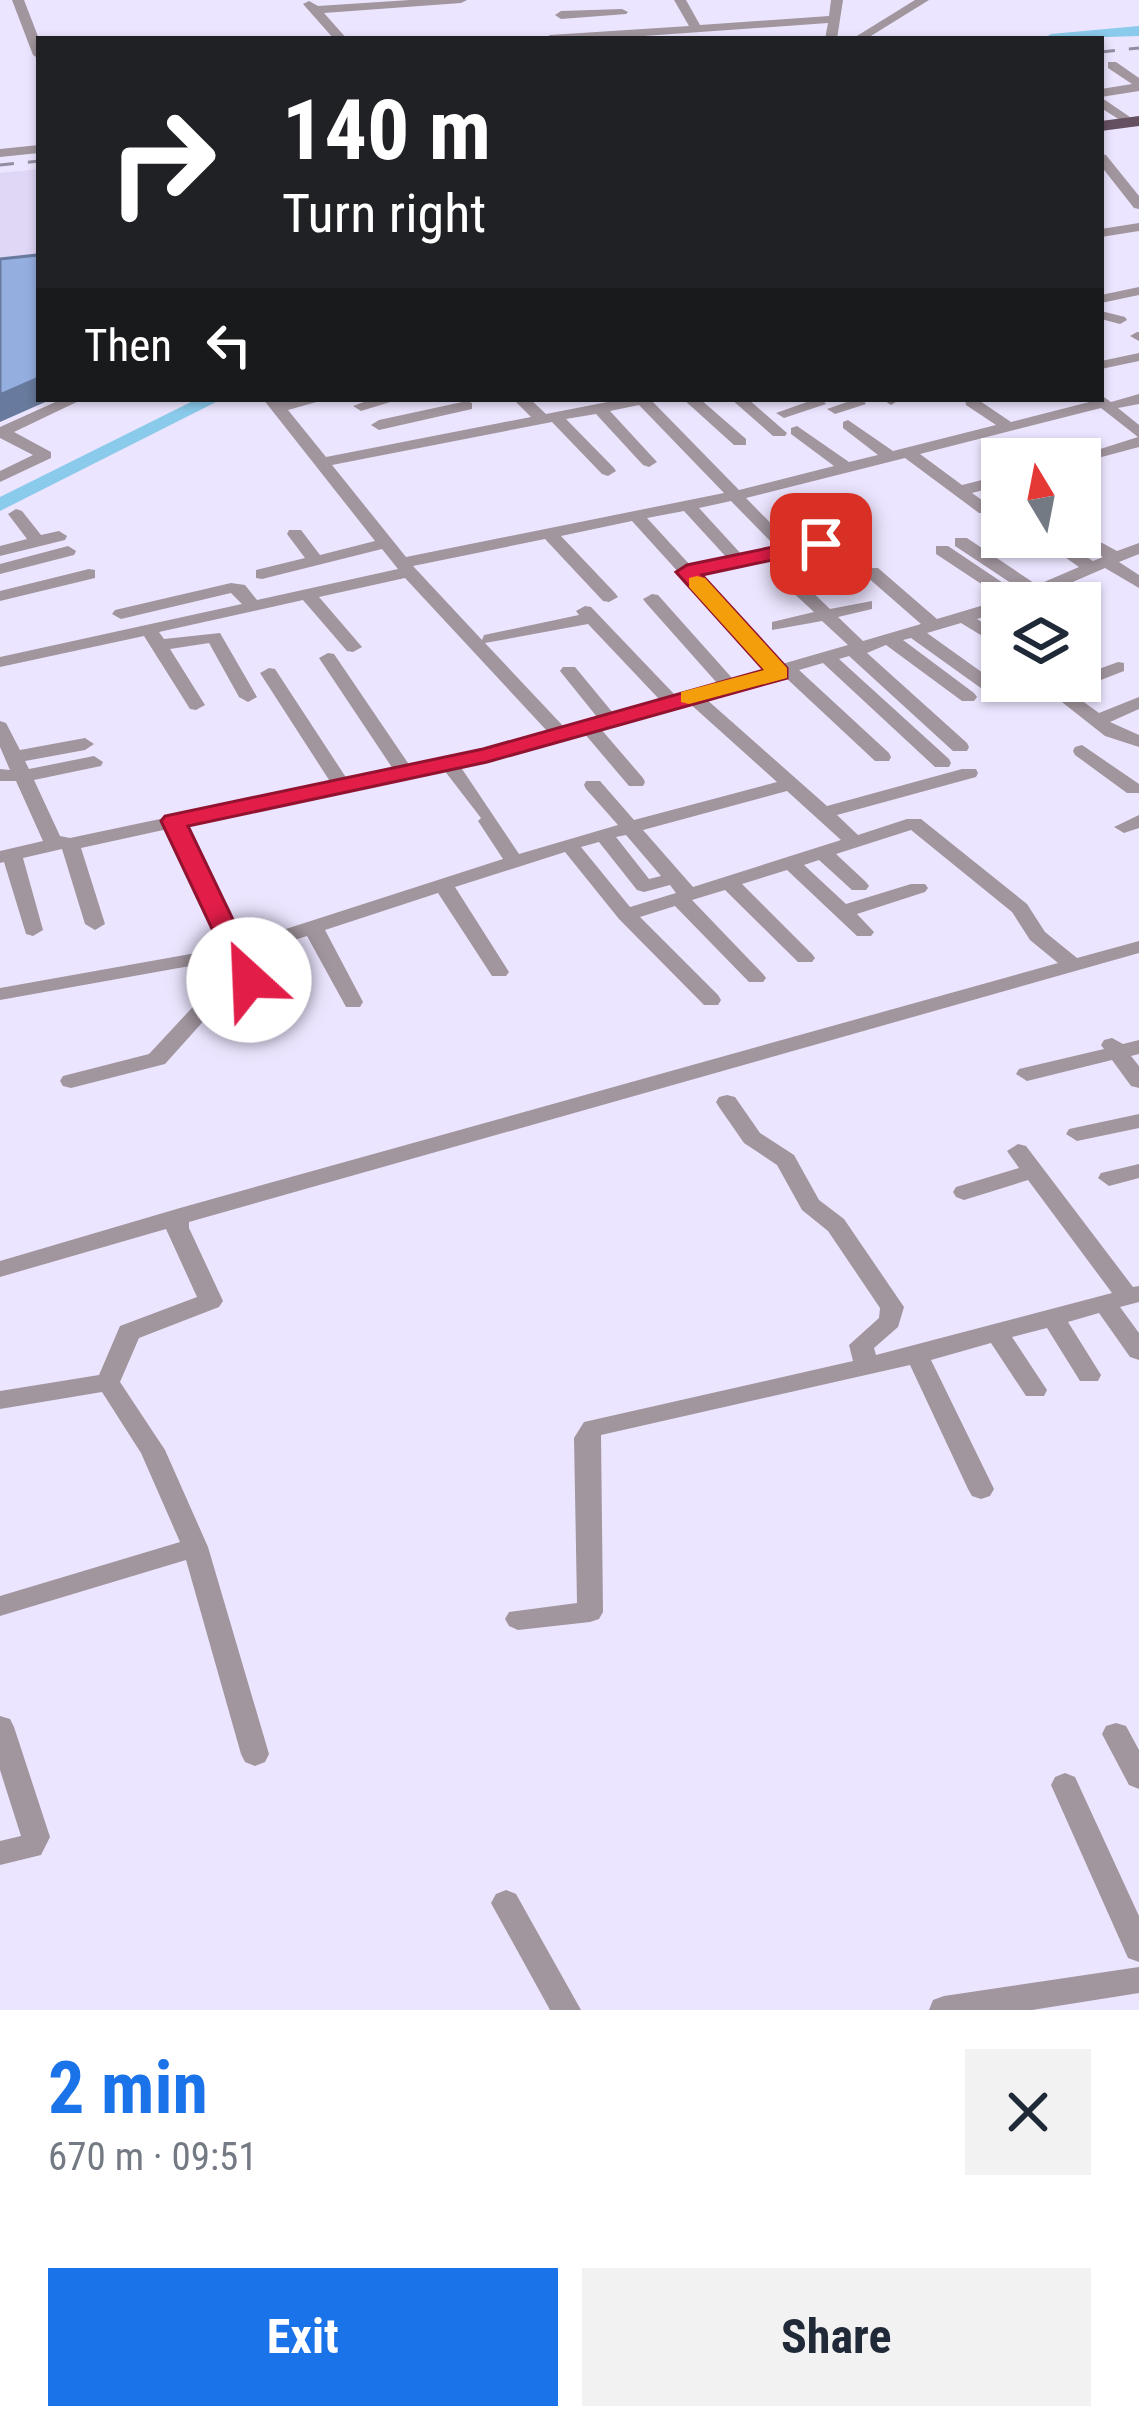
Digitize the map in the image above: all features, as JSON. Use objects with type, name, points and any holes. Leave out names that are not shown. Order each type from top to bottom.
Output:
[{"type":"main road","points":[[1104,125],[1135,120]]},
{"type":"street","points":[[18,0],[36,47]]},
{"type":"street","points":[[310,5],[460,0]]},
{"type":"street","points":[[556,6],[599,0]]},
{"type":"street","points":[[680,0],[694,25]]},
{"type":"street","points":[[831,36],[837,0]]},
{"type":"street","points":[[901,0],[921,2]]},
{"type":"street","points":[[863,36],[921,2]]},
{"type":"street","points":[[310,5],[338,36]]},
{"type":"street","points":[[556,6],[625,18],[570,33]]},
{"type":"street","points":[[556,6],[570,33]]},
{"type":"street","points":[[570,33],[834,19]]},
{"type":"street","points":[[648,25],[694,25]]},
{"type":"street","points":[[1139,68],[1117,68],[1139,85]]},
{"type":"street","points":[[1104,83],[1117,90]]},
{"type":"street","points":[[1104,92],[1139,85]]},
{"type":"street","points":[[1104,104],[1135,120]]},
{"type":"street","points":[[0,153],[36,149]]},
{"type":"street","points":[[1104,162],[1137,200]]},
{"type":"street","points":[[1116,177],[1139,175]]},
{"type":"street","points":[[1104,233],[1139,227]]},
{"type":"street","points":[[1104,298],[1139,291]]},
{"type":"street","points":[[1104,316],[1120,320]]},
{"type":"street","points":[[1106,398],[1139,399]]},
{"type":"street","points":[[1106,398],[1139,421]]},
{"type":"street","points":[[1101,450],[1139,437],[1106,398]]},
{"type":"street","points":[[1,432],[68,402]]},
{"type":"street","points":[[361,406],[379,402]]},
{"type":"street","points":[[379,424],[464,402],[490,430]]},
{"type":"street","points":[[525,402],[608,471]]},
{"type":"street","points":[[325,462],[632,402]]},
{"type":"street","points":[[643,402],[789,551]]},
{"type":"street","points":[[694,402],[740,442]]},
{"type":"street","points":[[743,402],[845,468]]},
{"type":"street","points":[[784,413],[816,402]]},
{"type":"street","points":[[836,409],[856,402]]},
{"type":"street","points":[[971,402],[1009,427]]},
{"type":"street","points":[[0,662],[154,637],[406,567],[738,495],[1093,402]]},
{"type":"street","points":[[274,403],[406,567],[558,732]]},
{"type":"street","points":[[600,409],[650,462]]},
{"type":"street","points":[[848,425],[981,507]]},
{"type":"street","points":[[0,477],[45,455],[1,432]]},
{"type":"street","points":[[960,491],[981,486]]},
{"type":"street","points":[[688,506],[738,560]]},
{"type":"street","points":[[16,514],[38,542]]},
{"type":"street","points":[[638,517],[784,671],[882,757]]},
{"type":"street","points":[[295,534],[316,561]]},
{"type":"street","points":[[550,534],[609,597]]},
{"type":"street","points":[[0,551],[38,542],[64,544],[0,568]]},
{"type":"street","points":[[961,542],[999,582]]},
{"type":"street","points":[[262,574],[387,543]]},
{"type":"street","points":[[687,572],[821,544]]},
{"type":"street","points":[[1060,582],[1139,548]]},
{"type":"street","points":[[942,550],[989,582]]},
{"type":"street","points":[[1095,558],[1139,583]]},
{"type":"street","points":[[1101,558],[1105,562]]},
{"type":"street","points":[[872,572],[925,630],[981,678]]},
{"type":"street","points":[[0,596],[89,574]]},
{"type":"street","points":[[795,586],[960,747]]},
{"type":"street","points":[[121,614],[231,588],[253,606]]},
{"type":"street","points":[[308,594],[353,647]]},
{"type":"street","points":[[652,599],[729,686]]},
{"type":"street","points":[[778,626],[866,605]]},
{"type":"street","points":[[33,930],[6,856],[449,764],[981,612]]},
{"type":"street","points":[[490,639],[588,614],[682,699],[793,784],[854,842]]},
{"type":"street","points":[[965,617],[981,628]]},
{"type":"street","points":[[154,637],[214,637],[248,697]]},
{"type":"street","points":[[154,637],[196,705]]},
{"type":"street","points":[[891,640],[968,697]]},
{"type":"street","points":[[328,658],[406,774]]},
{"type":"street","points":[[829,658],[942,764]]},
{"type":"street","points":[[1118,667],[1057,691],[1116,734],[1139,740]]},
{"type":"street","points":[[569,671],[608,719]]},
{"type":"street","points":[[269,673],[343,787]]},
{"type":"street","points":[[1097,721],[1139,702]]},
{"type":"street","points":[[587,724],[636,782]]},
{"type":"street","points":[[0,727],[64,844],[95,924]]},
{"type":"street","points":[[1082,751],[1137,788]]},
{"type":"street","points":[[0,776],[19,766],[89,753]]},
{"type":"street","points":[[449,764],[515,862]]},
{"type":"street","points":[[824,813],[969,773]]},
{"type":"street","points":[[0,994],[236,952],[569,844],[793,784]]},
{"type":"street","points":[[592,785],[756,978]]},
{"type":"street","points":[[1111,798],[1137,788]]},
{"type":"street","points":[[71,1081],[158,1059],[210,1000],[249,980],[173,821]]},
{"type":"street","points":[[711,1000],[626,915],[681,890],[728,882],[914,824],[1020,908],[1036,936],[1073,965]]},
{"type":"street","points":[[603,834],[644,886],[681,890]]},
{"type":"street","points":[[569,844],[621,909]]},
{"type":"street","points":[[822,853],[859,886]]},
{"type":"street","points":[[791,863],[863,932]]},
{"type":"street","points":[[728,882],[805,958]]},
{"type":"street","points":[[444,886],[500,972]]},
{"type":"street","points":[[843,912],[918,888]]},
{"type":"street","points":[[314,929],[353,1002]]},
{"type":"street","points":[[0,1268],[1139,947]]},
{"type":"street","points":[[1028,1074],[1121,1046],[1139,1081]]},
{"type":"street","points":[[727,1102],[752,1138],[786,1160],[810,1205],[831,1220],[892,1307],[890,1322],[861,1345],[867,1366]]},
{"type":"street","points":[[1076,1134],[1139,1121]]},
{"type":"street","points":[[964,1192],[1026,1161],[1124,1298],[1139,1351]]},
{"type":"street","points":[[1108,1178],[1139,1171]]},
{"type":"street","points":[[108,1382],[129,1332],[211,1301],[182,1242],[178,1218]]},
{"type":"street","points":[[518,1619],[590,1612],[587,1438],[593,1428],[917,1355],[1124,1298]]},
{"type":"street","points":[[1054,1319],[1089,1375]]},
{"type":"street","points":[[997,1334],[1035,1390]]},
{"type":"street","points":[[917,1355],[981,1489]]},
{"type":"street","points":[[0,1400],[108,1382]]},
{"type":"street","points":[[108,1382],[152,1450],[195,1547],[255,1754]]},
{"type":"street","points":[[0,1606],[195,1547]]},
{"type":"street","points":[[0,1727],[36,1837],[31,1846],[0,1853]]},
{"type":"street","points":[[1116,1734],[1139,1777]]},
{"type":"street","points":[[1065,1785],[1139,1949]]},
{"type":"street","points":[[506,1903],[566,2010]]},
{"type":"street","points":[[944,2010],[1139,1980]]},
{"type":"shaded area","points":[[36,169],[36,264],[0,269],[0,173]]},
{"type":"building","points":[[36,255],[36,379],[0,395],[0,259]]},
{"type":"waterway","points":[[1084,36],[1139,31]]},
{"type":"waterway","points":[[0,505],[206,402]]},
{"type":"railway","points":[[1104,52],[1139,48]]},
{"type":"railway","points":[[0,165],[36,161]]},
{"type":"slow traffic","points":[[689,697],[779,673],[697,582]]},
{"type":"route","points":[[249,980],[173,821],[487,755],[779,673],[687,572],[821,544]]}]
